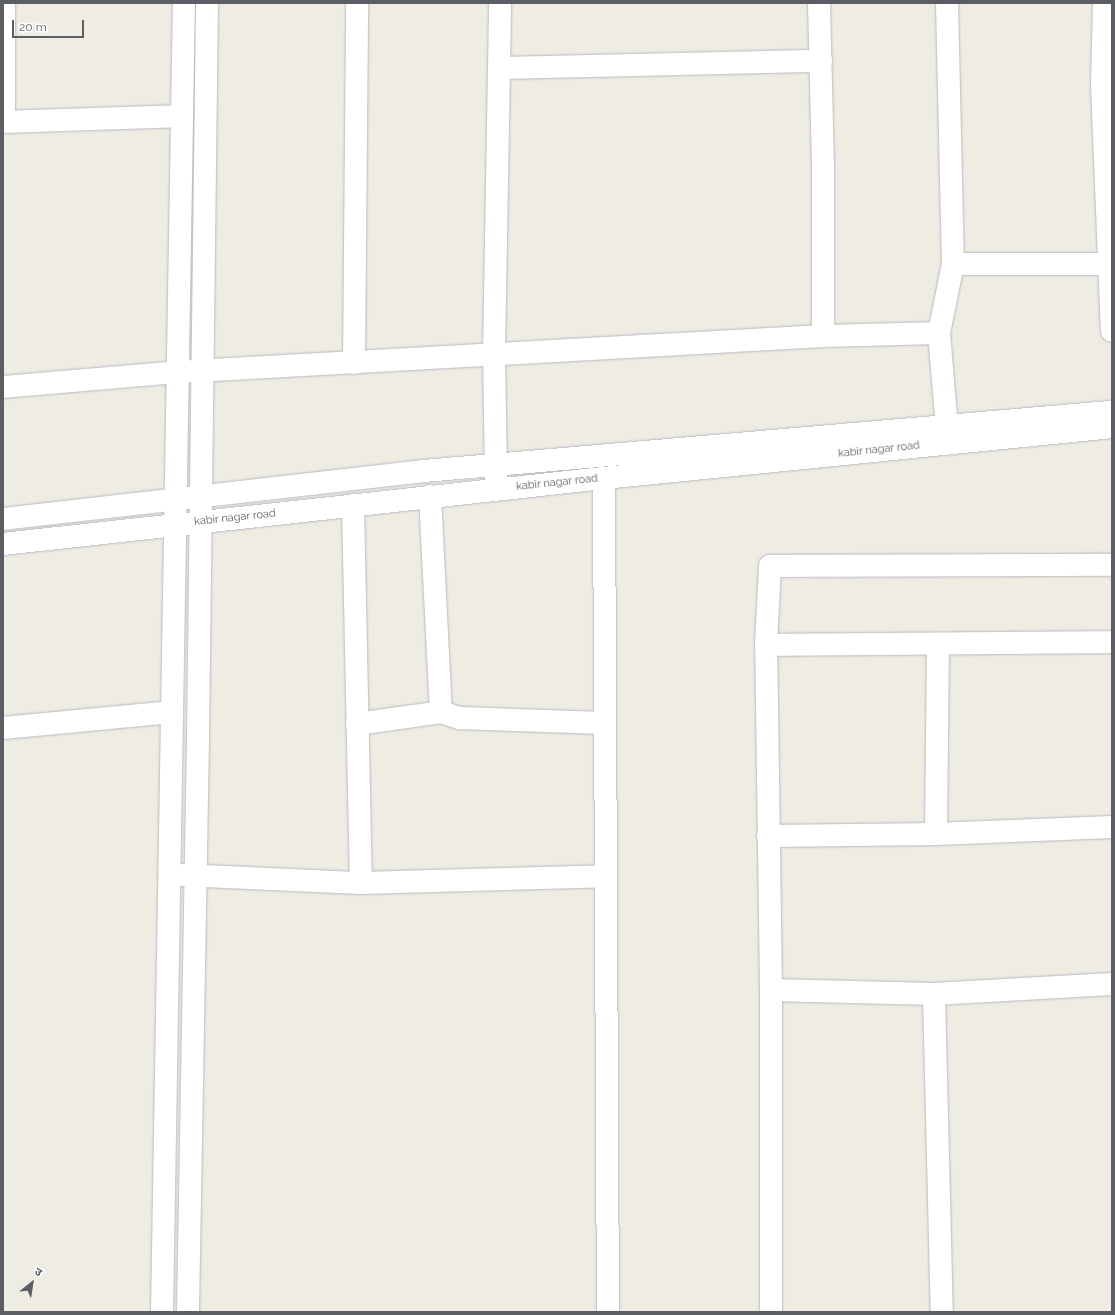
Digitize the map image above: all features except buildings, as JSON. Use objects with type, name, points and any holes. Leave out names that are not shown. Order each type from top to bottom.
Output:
[{"type":"street","points":[[4,3],[4,122],[181,116]]},
{"type":"street","points":[[162,1312],[184,3]]},
{"type":"street","points":[[188,1312],[196,876],[207,3]]},
{"type":"street","points":[[354,363],[357,3]]},
{"type":"street","points":[[496,490],[494,354],[501,68],[500,3]]},
{"type":"street","points":[[819,3],[821,61],[823,336]]},
{"type":"street","points":[[3,520],[496,465],[948,434],[939,333],[953,264],[947,3]]},
{"type":"street","points":[[1104,3],[1107,85],[1108,264],[1112,331]]},
{"type":"street","points":[[501,68],[821,61]]},
{"type":"street","points":[[953,264],[1108,264]]},
{"type":"street","points":[[3,387],[177,372],[823,336],[939,333]]},
{"type":"street","name":"kabir nagar road","points":[[3,544],[604,478],[948,434],[1111,419]]},
{"type":"street","points":[[604,478],[608,1312]]},
{"type":"street","points":[[430,496],[441,712]]},
{"type":"street","points":[[353,505],[360,883]]},
{"type":"street","points":[[771,1312],[771,990],[766,645],[770,566],[1112,565]]},
{"type":"street","points":[[766,645],[938,645],[1112,642]]},
{"type":"street","points":[[936,834],[938,645]]},
{"type":"street","points":[[3,728],[172,712]]},
{"type":"street","points":[[357,724],[441,712],[460,718],[604,723]]},
{"type":"street","points":[[768,836],[936,834],[1112,827]]},
{"type":"street","points":[[170,875],[360,883],[605,876]]},
{"type":"street","points":[[771,990],[934,994],[1112,984]]},
{"type":"street","points":[[934,994],[942,1312]]}]
